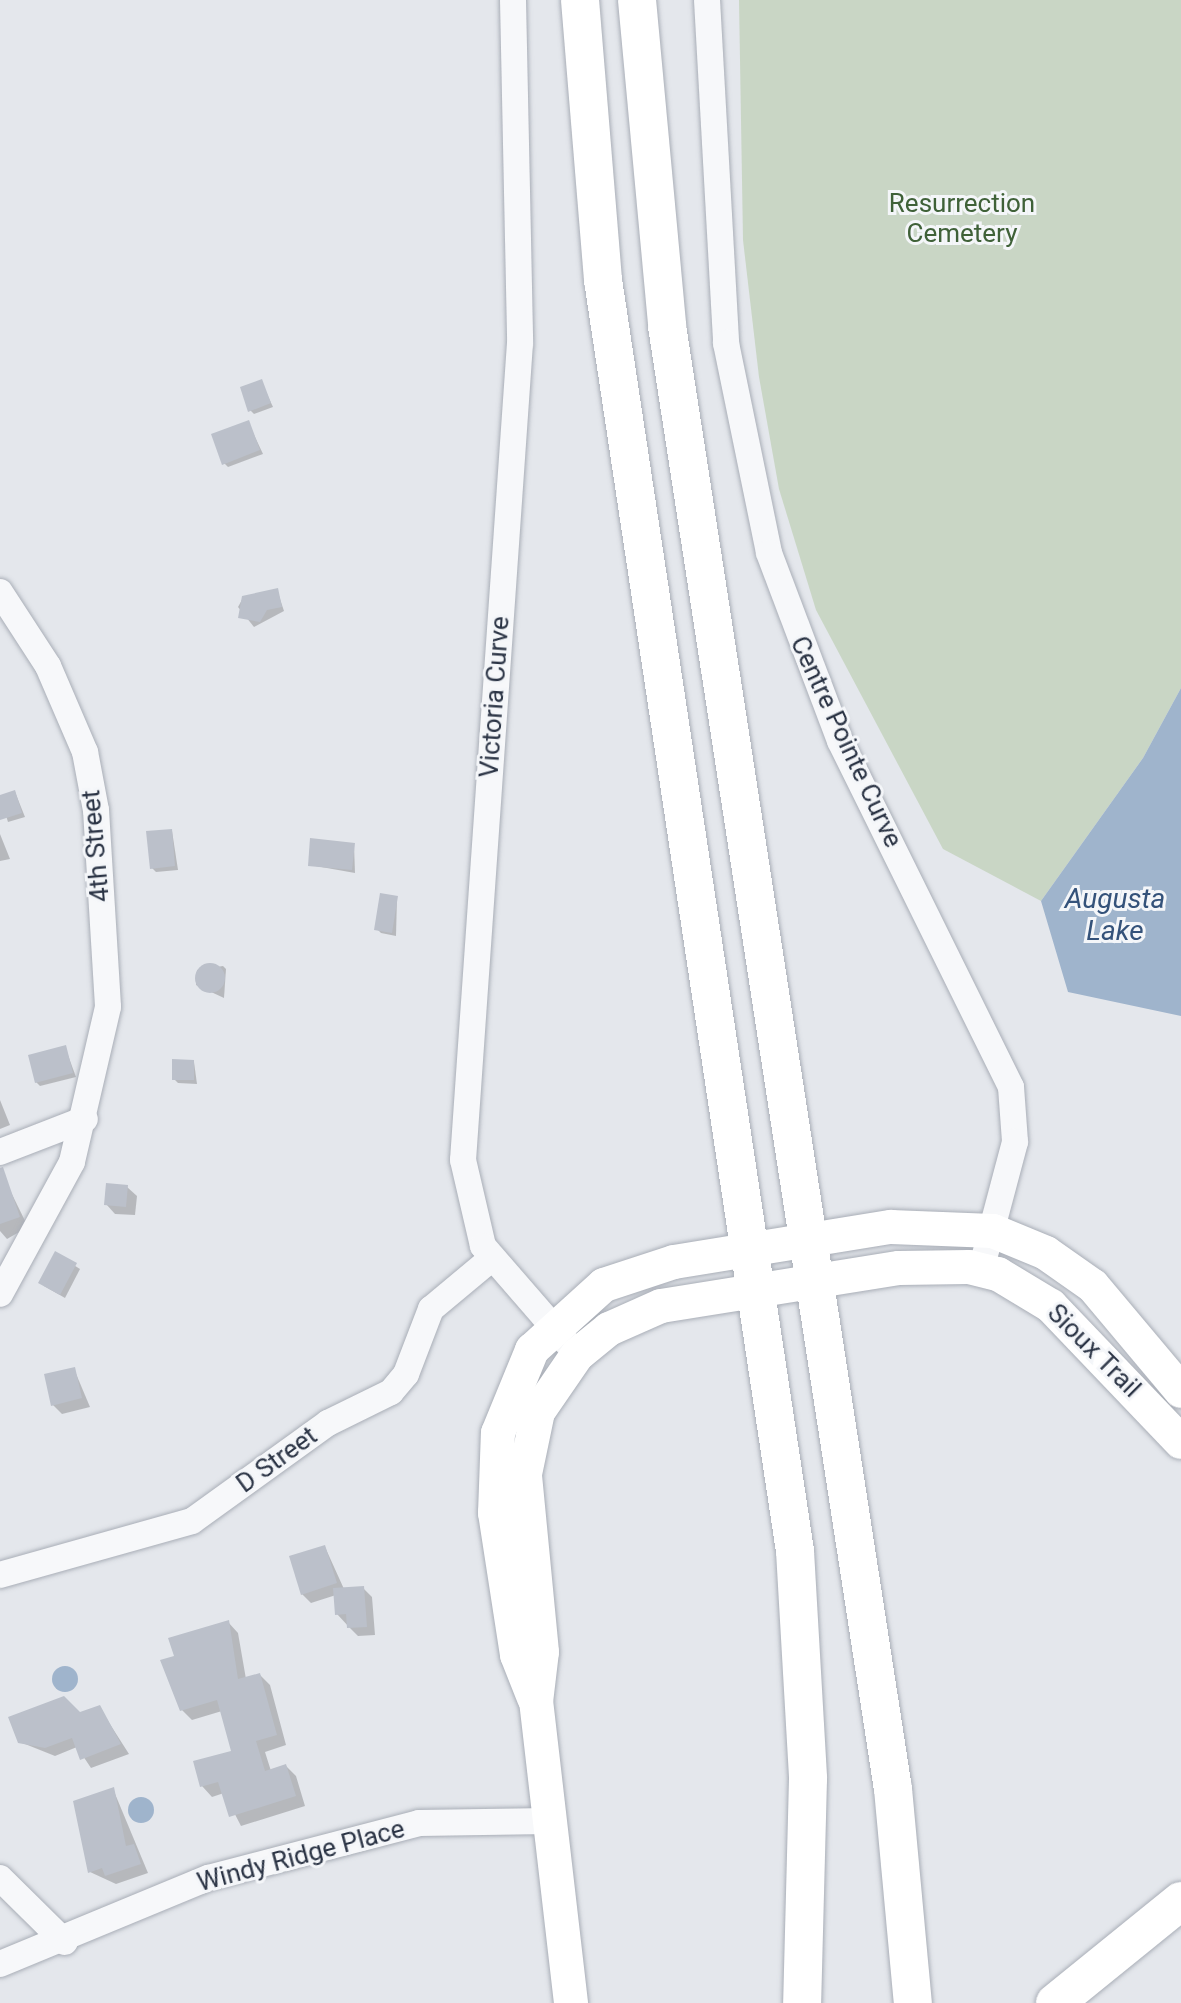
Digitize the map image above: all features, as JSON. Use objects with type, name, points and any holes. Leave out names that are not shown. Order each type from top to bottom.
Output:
[{"type":"highway","points":[[580,0],[603,280],[753,1247],[805,1688],[802,2003]]},
{"type":"highway","points":[[637,0],[667,326],[893,1789],[913,2003]]},
{"type":"highway","points":[[1055,2003],[1181,1901]]},
{"type":"main road","name":"Sioux Trail","points":[[536,1702],[517,1655],[495,1463],[512,1387],[552,1327],[585,1297],[635,1272],[753,1247],[923,1224],[993,1231],[1046,1253],[1093,1286],[1181,1391]]},
{"type":"main road","name":"Sioux Trail","points":[[536,1702],[542,1652],[525,1500],[527,1451],[548,1393],[577,1355],[639,1313],[759,1289],[936,1264],[981,1270],[1051,1306],[1181,1442]]},
{"type":"main road","points":[[536,1702],[571,2003]]},
{"type":"street","name":"Victoria Curve","points":[[513,0],[520,343],[463,1160],[469,1214],[491,1259],[577,1355]]},
{"type":"street","name":"Centre Pointe Curve","points":[[707,0],[722,302],[749,475],[823,703],[1005,1066],[1015,1142],[981,1270]]},
{"type":"street","name":"4th Street","points":[[0,592],[48,666],[85,752],[96,810],[108,1007],[85,1119],[59,1194],[0,1294]]},
{"type":"street","points":[[0,1152],[85,1119]]},
{"type":"street","name":"D Street","points":[[0,1575],[192,1521],[328,1423],[391,1392],[406,1374],[431,1309],[491,1259]]},
{"type":"street","name":"Windy Ridge Place","points":[[0,1964],[65,1942],[208,1878],[404,1827],[549,1821]]},
{"type":"street","points":[[0,1878],[65,1942]]},
{"type":"green space","name":"Resurrection Cemetery","points":[[739,0],[1181,0],[1181,688],[1143,758],[1041,901],[943,849],[816,610],[779,489],[759,377],[743,240]]},
{"type":"water","name":"Augusta Lake","points":[[1181,688],[1181,1016],[1068,992],[1041,901],[1143,758]]},
{"type":"water","points":[[65,1666],[74,1670],[78,1679],[74,1688],[65,1692],[56,1688],[52,1679],[56,1670]]},
{"type":"water","points":[[141,1797],[150,1801],[154,1810],[150,1819],[141,1823],[132,1819],[128,1810],[132,1801]]},
{"type":"building","points":[[262,379],[271,403],[248,412],[240,387]]},
{"type":"building","points":[[249,420],[260,450],[222,465],[211,434]]},
{"type":"building","points":[[278,588],[282,607],[267,610],[260,622],[238,618],[242,596]]},
{"type":"building","points":[[15,790],[22,813],[0,820],[0,795]]},
{"type":"building","points":[[172,829],[175,866],[150,869],[146,831]]},
{"type":"building","points":[[310,838],[355,843],[352,870],[308,866]]},
{"type":"building","points":[[380,893],[398,896],[392,933],[374,930]]},
{"type":"building","points":[[210,963],[221,967],[225,978],[221,989],[210,993],[199,989],[195,978],[199,967]]},
{"type":"building","points":[[66,1045],[73,1073],[35,1083],[28,1055]]},
{"type":"building","points":[[172,1059],[194,1060],[194,1080],[172,1080]]},
{"type":"building","points":[[3,1167],[20,1217],[0,1224],[0,1168]]},
{"type":"building","points":[[106,1183],[128,1185],[126,1207],[104,1205]]},
{"type":"building","points":[[55,1251],[77,1263],[60,1295],[38,1283]]},
{"type":"building","points":[[75,1367],[82,1398],[51,1406],[44,1374]]},
{"type":"building","points":[[325,1545],[337,1583],[301,1595],[289,1556]]},
{"type":"building","points":[[364,1586],[367,1627],[347,1628],[346,1614],[335,1615],[333,1588]]},
{"type":"building","points":[[229,1620],[238,1679],[260,1673],[277,1735],[256,1741],[265,1771],[286,1764],[296,1796],[229,1817],[218,1782],[200,1787],[193,1761],[231,1751],[217,1700],[180,1711],[160,1660],[174,1656],[168,1638]]},
{"type":"building","points":[[64,1696],[80,1712],[100,1705],[121,1744],[80,1760],[72,1738],[45,1748],[18,1743],[8,1717]]},
{"type":"building","points":[[114,1787],[126,1846],[134,1844],[141,1864],[105,1876],[102,1868],[88,1873],[73,1801]]}]
